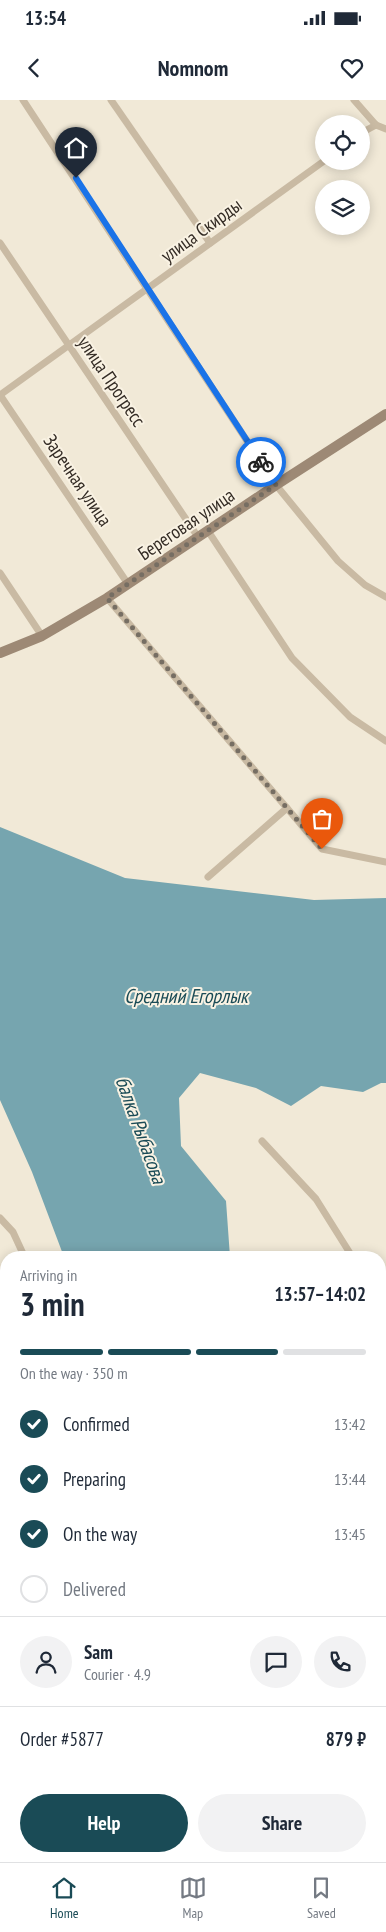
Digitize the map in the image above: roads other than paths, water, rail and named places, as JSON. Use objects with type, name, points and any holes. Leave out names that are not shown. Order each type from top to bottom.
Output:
[{"type":"main road","name":"Береговая улица","points":[[0,653],[42,636],[107,598],[386,414]]},
{"type":"street","points":[[23,100],[276,485],[338,561],[365,585],[386,597]]},
{"type":"street","points":[[111,100],[210,243]]},
{"type":"street","points":[[354,100],[376,125],[386,129]]},
{"type":"street","points":[[370,128],[376,125]]},
{"type":"street","name":"улица Скирды","points":[[0,395],[315,167]]},
{"type":"street","name":"улица Прогресс","points":[[0,243],[198,537]]},
{"type":"street","name":"Заречная улица","points":[[0,395],[128,584]]},
{"type":"street","points":[[208,531],[292,658],[350,717],[386,741]]},
{"type":"street","points":[[0,573],[42,636]]},
{"type":"street","points":[[107,598],[322,849],[386,862]]},
{"type":"street","points":[[208,877],[287,808]]},
{"type":"street","points":[[262,1142],[316,1198],[349,1251]]},
{"type":"street","points":[[0,1218],[13,1232],[22,1251]]},
{"type":"water","points":[[0,827],[125,878],[314,900],[386,898],[386,1083],[381,1083],[363,1092],[321,1086],[291,1106],[256,1088],[200,1073],[179,1098],[181,1146],[226,1201],[230,1251],[62,1251],[32,1172],[0,1100]]},
{"type":"water label","name":"Средний Егорлык","points":[[186,996]]},
{"type":"water label","name":"балка Рыбасова","points":[[141,1130]]}]
